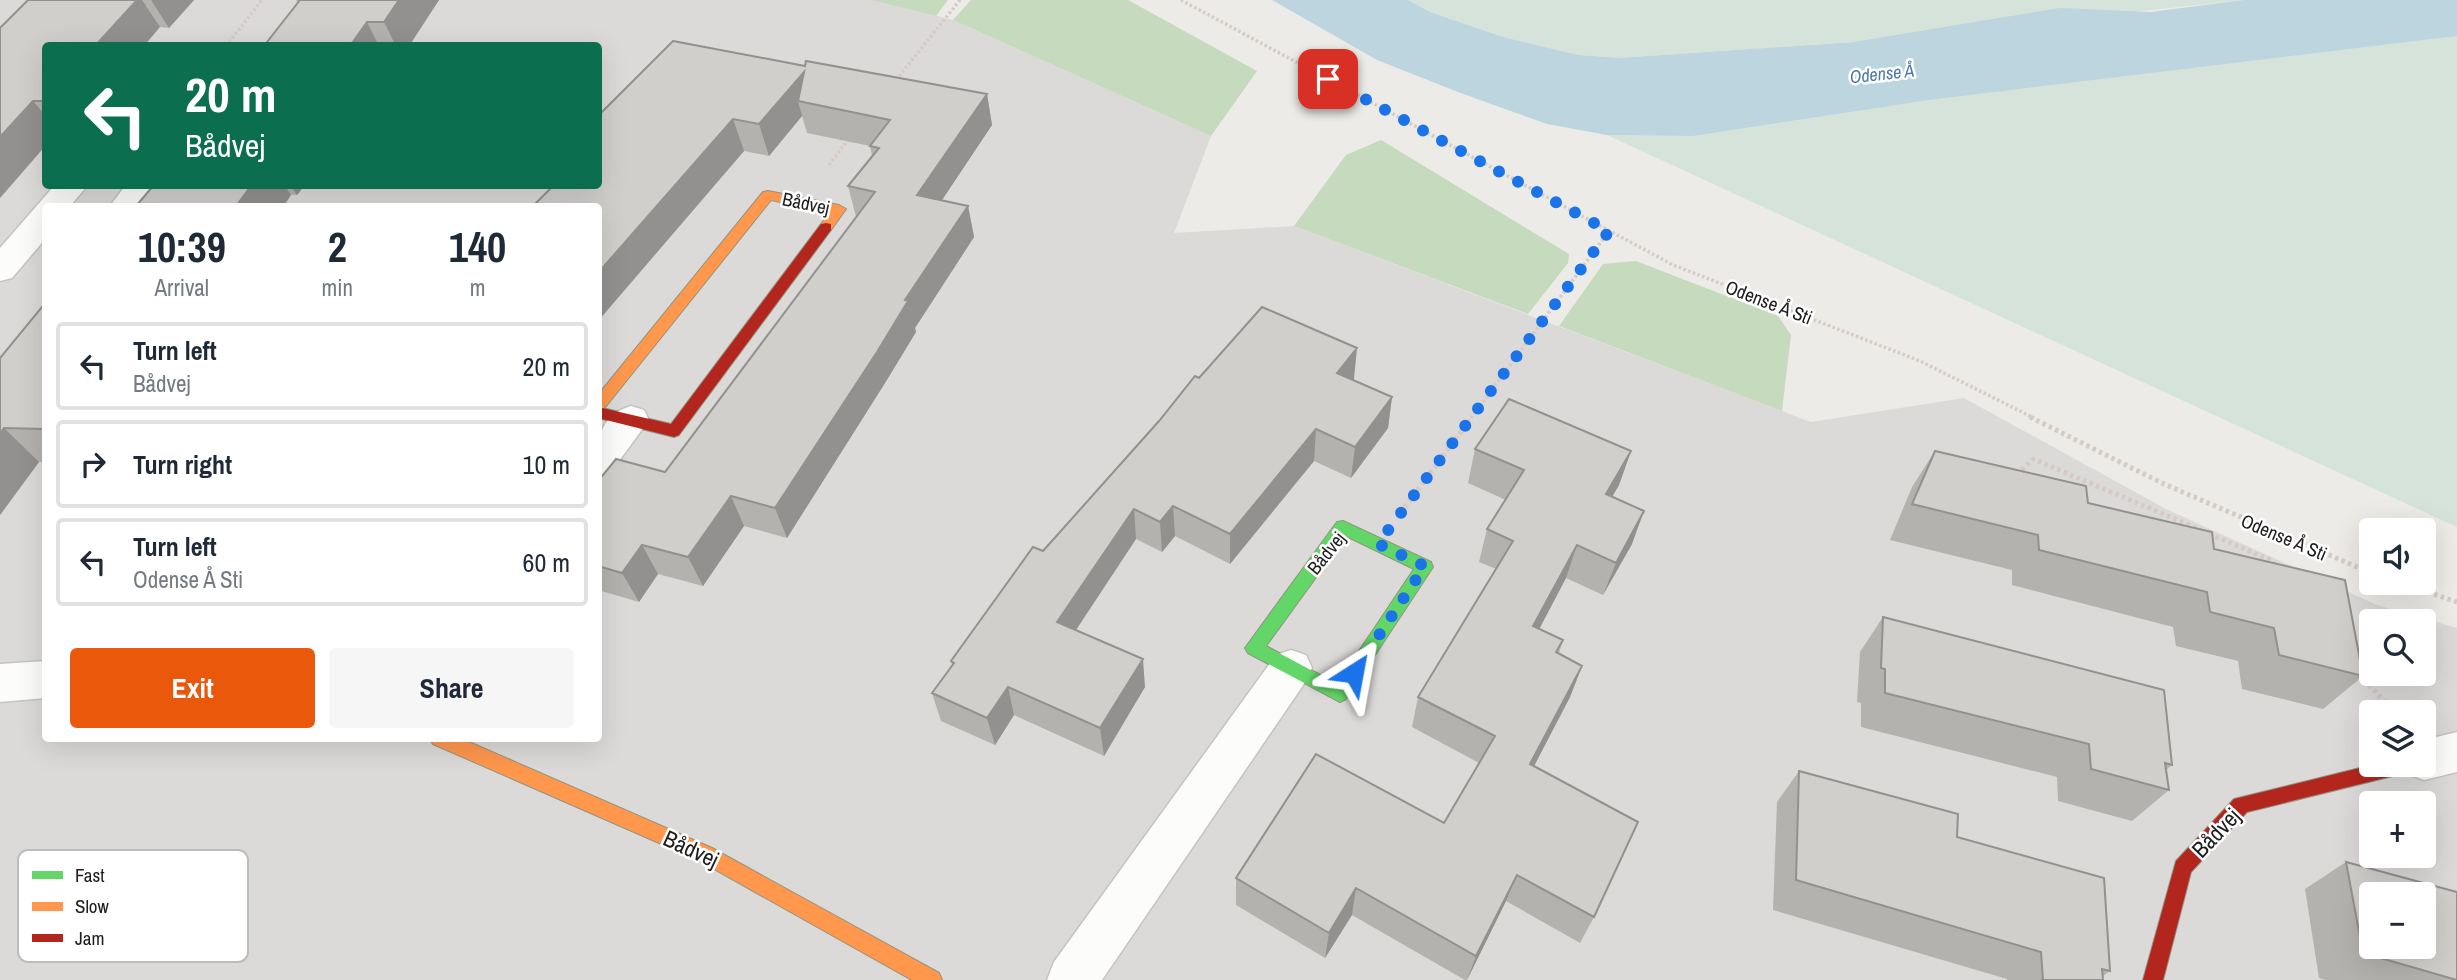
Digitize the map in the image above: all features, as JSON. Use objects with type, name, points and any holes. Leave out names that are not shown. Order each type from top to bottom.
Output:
[{"type":"street","points":[[56,203],[68,189]]},
{"type":"street","points":[[128,203],[140,189]]},
{"type":"street","name":"Bådvej","points":[[602,443],[609,412],[768,195],[839,209],[674,430],[609,412]]},
{"type":"street","points":[[0,270],[42,221]]},
{"type":"street","name":"Bådvej","points":[[1343,527],[1425,566],[1340,694],[1291,668],[1254,648],[1343,527]]},
{"type":"street","points":[[1072,980],[1291,668]]},
{"type":"street","points":[[0,683],[42,679]]},
{"type":"street","name":"Bådvej","points":[[448,742],[705,854],[932,980]]},
{"type":"street","points":[[2436,757],[2457,752]]},
{"type":"street","name":"Bådvej","points":[[2153,980],[2183,867],[2241,805],[2359,776]]},
{"type":"path","points":[[229,42],[262,0]]},
{"type":"path","points":[[892,85],[960,0]]},
{"type":"path","name":"Odense Å Sti","points":[[1181,0],[1673,265],[1920,361],[2164,484],[2359,568]]},
{"type":"path","points":[[800,201],[850,138]]},
{"type":"path","points":[[1378,544],[1609,231]]},
{"type":"path","points":[[2007,483],[2033,459],[2268,559],[2278,568]]},
{"type":"path","points":[[2436,595],[2457,602]]},
{"type":"path","points":[[2355,663],[2357,674],[2383,700]]},
{"type":"shaded area","points":[[0,0],[872,0],[953,20],[1211,136],[1174,233],[1294,226],[1811,422],[1964,398],[2166,509],[2391,609],[2359,609],[2359,686],[2436,686],[2436,622],[2457,628],[2457,980],[0,980]]},
{"type":"shaded area","points":[[1408,0],[2244,0],[1853,42],[1619,58],[1578,55],[1503,37],[1430,12]]},
{"type":"shaded area","points":[[2457,36],[2457,527],[1607,135],[1693,136],[1930,100]]},
{"type":"green space","points":[[871,0],[948,0],[936,16]]},
{"type":"green space","points":[[971,0],[1128,0],[1257,71],[1211,136],[953,20]]},
{"type":"green space","points":[[1381,140],[1569,254],[1568,263],[1528,314],[1294,226],[1346,155]]},
{"type":"green space","points":[[1636,261],[1778,316],[1791,335],[1782,411],[1559,326],[1603,264]]},
{"type":"water","name":"Odense Å","points":[[1272,0],[1408,0],[1430,12],[1503,37],[1578,55],[1619,58],[1854,42],[2060,8],[2150,12],[2244,0],[2457,0],[2457,36],[1930,100],[1693,136],[1607,135],[1547,124],[1377,60]]},
{"type":"building","points":[[28,0],[137,0],[99,42],[42,42],[42,101],[33,101],[0,137],[0,28]]},
{"type":"building","points":[[300,0],[399,0],[384,22],[367,22],[353,42],[267,42]]},
{"type":"building","points":[[673,41],[805,66],[806,61],[987,94],[917,195],[968,206],[905,300],[908,301],[877,352],[775,508],[731,496],[688,557],[642,545],[622,573],[602,567],[602,476],[616,459],[665,472],[875,192],[848,186],[879,148],[870,146],[890,120],[798,101],[804,72],[759,124],[733,119],[602,268],[602,203],[536,203],[550,189],[602,189],[602,112]]},
{"type":"building","points":[[150,189],[249,189],[238,203],[139,203]]},
{"type":"building","points":[[42,307],[42,429],[4,428],[0,434],[0,358]]},
{"type":"building","points":[[1262,307],[1357,348],[1337,373],[1392,397],[1355,447],[1316,429],[1230,534],[1173,506],[1160,522],[1134,509],[1057,622],[1143,659],[1100,728],[1008,687],[987,718],[932,693],[954,663],[951,661],[1033,547],[1043,551],[1159,421],[1195,376],[1199,378]]},
{"type":"building","points":[[1509,399],[1631,451],[1606,494],[1644,511],[1616,563],[1577,545],[1533,626],[1563,640],[1556,652],[1582,666],[1530,764],[1638,822],[1594,917],[1517,875],[1476,956],[1356,888],[1329,933],[1236,878],[1316,754],[1444,823],[1495,736],[1418,697],[1513,541],[1487,529],[1524,470],[1475,449]]},
{"type":"building","points":[[1935,451],[2086,486],[2088,503],[2212,532],[2214,549],[2345,580],[2359,655],[2359,675],[2279,655],[2274,628],[2210,612],[2207,592],[2039,550],[2038,535],[1912,504]]},
{"type":"building","points":[[1883,617],[2164,690],[2172,765],[2165,763],[2169,790],[2091,769],[2089,744],[1885,693],[1885,669],[1881,668]]},
{"type":"building","points":[[1799,771],[1958,814],[1957,837],[2104,878],[2110,971],[2102,969],[2103,980],[2043,980],[2041,952],[1796,880]]},
{"type":"building","points":[[2346,862],[2359,866],[2359,868],[2420,882],[2359,882],[2359,932]]},
{"type":"building","points":[[2436,886],[2457,892],[2457,980],[2384,959],[2436,959]]},
{"type":"traffic: fast","points":[[1343,527],[1425,567],[1340,694],[1254,648],[1343,527]]},
{"type":"traffic: slow","points":[[602,401],[768,195],[839,209],[826,227]]},
{"type":"traffic: slow","points":[[448,742],[705,854],[932,980]]},
{"type":"traffic: jam","points":[[602,413],[674,431],[826,227]]},
{"type":"traffic: jam","points":[[2153,980],[2183,867],[2241,805],[2359,776]]},
{"type":"route","points":[[1328,79],[1609,231],[1378,544],[1425,566],[1354,673]]}]
